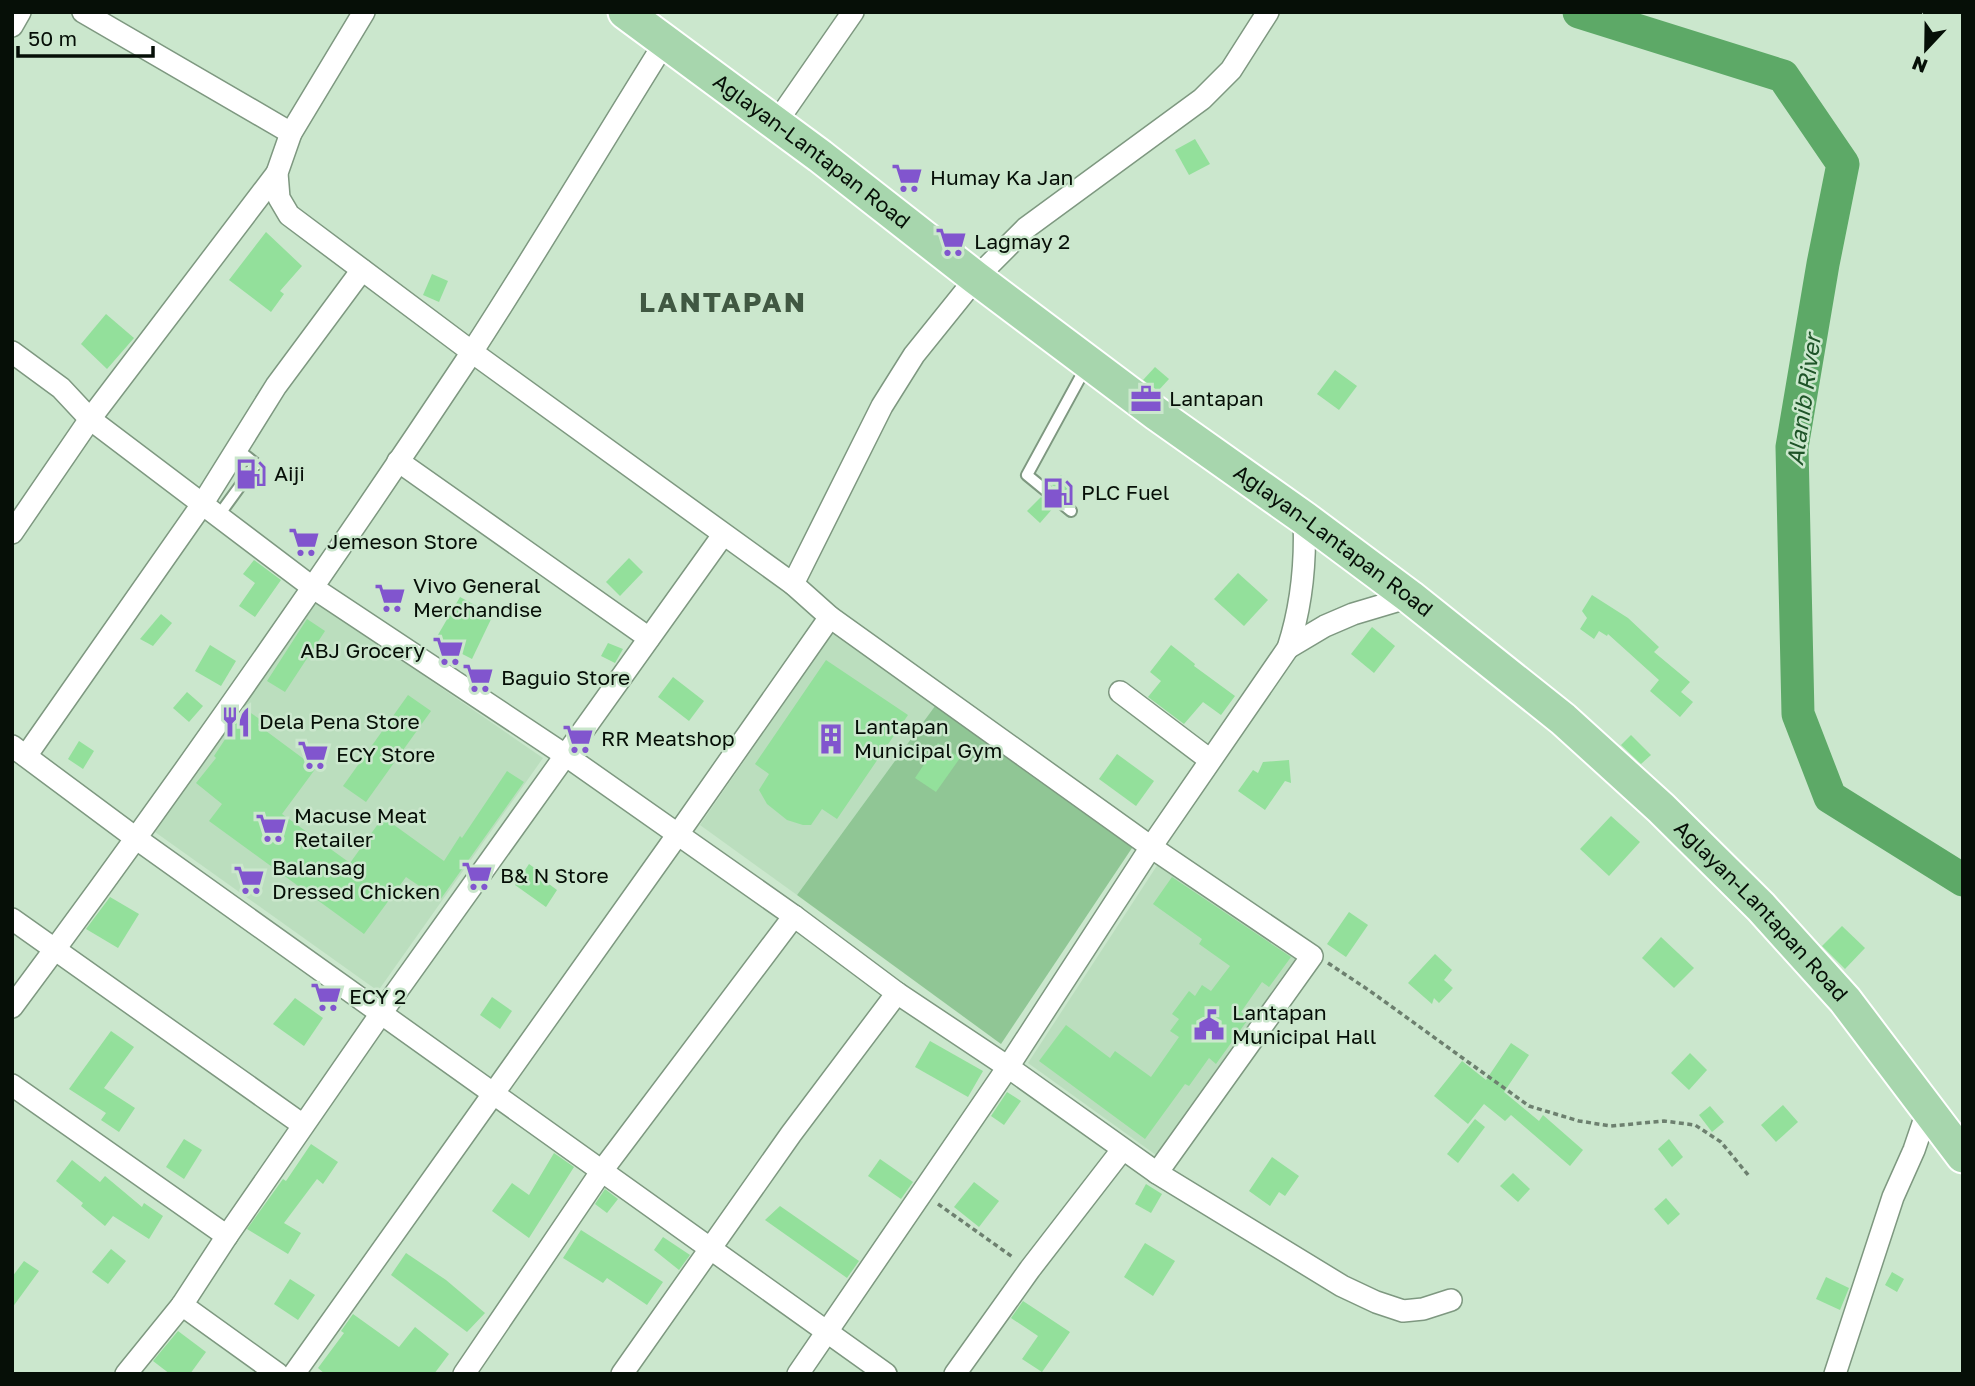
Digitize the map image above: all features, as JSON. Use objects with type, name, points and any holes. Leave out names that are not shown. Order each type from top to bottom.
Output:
[{"type":"main road","name":"Aglayan-Lantapan Road","points":[[625,12],[776,123],[1088,362],[1410,597],[1563,719],[1661,808],[1760,907],[1845,1000],[1963,1156]]},
{"type":"street","points":[[12,26],[20,12]]},
{"type":"street","points":[[83,12],[290,134]]},
{"type":"street","points":[[12,533],[90,419],[277,173],[290,134],[364,12]]},
{"type":"street","points":[[776,123],[853,12]]},
{"type":"street","points":[[793,584],[882,406],[914,355],[976,278],[1026,228],[1202,99],[1231,70],[1268,12]]},
{"type":"street","points":[[12,1007],[137,839],[472,352],[665,42]]},
{"type":"street","points":[[277,173],[279,198],[289,215],[472,352],[793,584],[830,617],[1151,846],[1312,956],[1157,1173]]},
{"type":"street","points":[[362,270],[276,386],[237,449],[211,509],[19,751],[137,839],[886,1374]]},
{"type":"street","points":[[12,352],[61,388],[90,419],[312,587],[565,755],[1122,1150],[1342,1286],[1376,1302],[1403,1311],[1423,1309],[1451,1300]]},
{"type":"street","points":[[398,461],[649,638]]},
{"type":"street","points":[[798,1374],[1008,1067],[1151,846],[1288,648],[1297,618],[1303,578],[1304,518]]},
{"type":"street","points":[[127,1374],[182,1305],[382,1012],[723,534]]},
{"type":"street","points":[[1288,648],[1325,626],[1353,614],[1410,597]]},
{"type":"street","points":[[294,1374],[830,617]]},
{"type":"street","points":[[1120,692],[1210,760]]},
{"type":"street","points":[[464,1374],[601,1171],[794,916]]},
{"type":"street","points":[[12,919],[303,1125]]},
{"type":"street","points":[[622,1374],[791,1134],[897,993]]},
{"type":"street","points":[[12,1085],[227,1236]]},
{"type":"street","points":[[1835,1374],[1893,1197],[1914,1150],[1928,1109]]},
{"type":"street","points":[[955,1374],[1030,1269],[1122,1150]]},
{"type":"street","points":[[182,1305],[278,1374]]},
{"type":"lane","points":[[1071,511],[1027,475],[1088,362]]},
{"type":"path","points":[[1312,956],[1333,965],[1529,1106],[1579,1121],[1611,1126],[1664,1121],[1695,1125],[1721,1142],[1749,1177]]},
{"type":"path","points":[[922,1193],[1030,1269]]},
{"type":"shaded area","points":[[315,601],[543,758],[378,991],[155,832]]},
{"type":"shaded area","points":[[833,632],[935,706],[797,895],[700,825]]},
{"type":"shaded area","points":[[935,706],[1134,845],[1001,1044],[797,895]]},
{"type":"shaded area","points":[[1160,861],[1298,955],[1156,1155],[1028,1063]]},
{"type":"building","points":[[1195,139],[1210,164],[1189,175],[1175,150]]},
{"type":"building","points":[[266,232],[302,266],[280,291],[284,294],[271,312],[229,280]]},
{"type":"building","points":[[432,274],[448,281],[439,302],[423,295]]},
{"type":"building","points":[[106,314],[134,338],[107,369],[81,344]]},
{"type":"building","points":[[1155,367],[1169,379],[1158,391],[1143,380]]},
{"type":"building","points":[[1335,370],[1357,386],[1339,410],[1317,394]]},
{"type":"building","points":[[1061,475],[1073,487],[1065,496],[1052,485]]},
{"type":"building","points":[[1041,497],[1054,507],[1040,523],[1027,511]]},
{"type":"building","points":[[629,558],[643,572],[620,596],[606,582]]},
{"type":"building","points":[[254,560],[281,580],[255,617],[239,606],[255,583],[243,574]]},
{"type":"building","points":[[1238,573],[1268,600],[1244,626],[1214,599]]},
{"type":"building","points":[[1592,595],[1628,618],[1659,647],[1654,652],[1690,682],[1681,692],[1693,702],[1680,717],[1650,691],[1659,680],[1608,634],[1607,636],[1599,631],[1594,639],[1580,629],[1587,618],[1582,611]]},
{"type":"building","points":[[460,597],[493,615],[472,659],[435,640]]},
{"type":"building","points":[[161,614],[172,623],[153,646],[140,639]]},
{"type":"building","points":[[307,619],[325,631],[285,692],[267,681]]},
{"type":"building","points":[[1372,627],[1395,646],[1374,673],[1351,654]]},
{"type":"building","points":[[608,643],[623,649],[615,663],[601,656]]},
{"type":"building","points":[[210,645],[236,661],[221,686],[195,671]]},
{"type":"building","points":[[1171,645],[1235,696],[1221,715],[1203,702],[1184,724],[1148,697],[1161,681],[1150,672]]},
{"type":"building","name":"Lantapan Municipal Gym","points":[[826,660],[908,715],[837,819],[822,809],[811,825],[803,825],[787,820],[767,804],[759,790],[769,774],[755,764]]},
{"type":"building","points":[[673,677],[704,701],[689,721],[658,697]]},
{"type":"building","points":[[187,692],[203,706],[189,722],[173,708]]},
{"type":"building","points":[[408,695],[431,711],[366,802],[343,786]]},
{"type":"building","points":[[245,709],[261,720],[258,725],[316,768],[282,814],[350,863],[383,817],[444,861],[507,771],[524,782],[440,900],[406,877],[364,934],[209,821],[222,804],[196,783],[216,758],[214,756]]},
{"type":"building","points":[[1631,735],[1651,755],[1641,764],[1621,745]]},
{"type":"building","points":[[79,741],[94,751],[83,769],[68,759]]},
{"type":"building","points":[[938,743],[960,758],[936,792],[915,778]]},
{"type":"building","points":[[1117,754],[1154,781],[1136,806],[1099,779]]},
{"type":"building","points":[[1289,760],[1291,783],[1285,781],[1265,810],[1238,791],[1253,770],[1258,773],[1263,762]]},
{"type":"building","points":[[1611,816],[1640,842],[1609,876],[1580,849]]},
{"type":"building","points":[[529,864],[547,877],[545,881],[557,890],[546,907],[515,885]]},
{"type":"building","points":[[1172,877],[1291,957],[1269,987],[1262,982],[1241,1012],[1249,1018],[1216,1064],[1209,1058],[1189,1086],[1185,1084],[1145,1139],[1039,1061],[1066,1025],[1110,1058],[1115,1051],[1151,1077],[1179,1037],[1170,1031],[1179,1019],[1172,1014],[1189,991],[1195,996],[1202,985],[1211,991],[1230,966],[1199,944],[1202,939],[1153,904]]},
{"type":"building","points":[[110,897],[139,914],[118,948],[86,929]]},
{"type":"building","points":[[1349,912],[1368,925],[1346,957],[1327,944]]},
{"type":"building","points":[[1842,926],[1865,948],[1845,969],[1822,946]]},
{"type":"building","points":[[1661,937],[1694,968],[1674,988],[1642,958]]},
{"type":"building","points":[[1435,954],[1452,970],[1444,980],[1453,988],[1439,1003],[1434,998],[1432,1004],[1408,983]]},
{"type":"building","points":[[492,997],[512,1011],[500,1029],[480,1015]]},
{"type":"building","points":[[295,998],[323,1018],[304,1046],[273,1024]]},
{"type":"building","points":[[111,1031],[134,1047],[104,1088],[135,1108],[119,1132],[101,1120],[106,1113],[69,1089]]},
{"type":"building","points":[[930,1041],[983,1071],[968,1097],[915,1067]]},
{"type":"building","points":[[1511,1043],[1529,1055],[1504,1092],[1539,1121],[1543,1115],[1583,1150],[1570,1166],[1511,1115],[1505,1121],[1484,1104],[1468,1124],[1434,1096],[1462,1061],[1486,1080]]},
{"type":"building","points":[[1690,1053],[1707,1070],[1689,1090],[1671,1073]]},
{"type":"building","points":[[1007,1092],[1021,1101],[1004,1125],[991,1116]]},
{"type":"building","points":[[1783,1105],[1798,1122],[1776,1142],[1761,1125]]},
{"type":"building","points":[[1710,1106],[1724,1122],[1712,1132],[1699,1115]]},
{"type":"building","points":[[1475,1119],[1485,1127],[1458,1163],[1447,1154]]},
{"type":"building","points":[[184,1139],[202,1150],[184,1179],[166,1167]]},
{"type":"building","points":[[1669,1139],[1683,1157],[1672,1167],[1658,1149]]},
{"type":"building","points":[[311,1144],[338,1162],[323,1184],[317,1179],[284,1223],[301,1233],[288,1254],[247,1229],[283,1179],[286,1181]]},
{"type":"building","points":[[554,1153],[574,1167],[529,1238],[492,1211],[512,1183],[529,1195]]},
{"type":"building","points":[[1272,1157],[1299,1176],[1285,1196],[1279,1192],[1270,1206],[1249,1191]]},
{"type":"building","points":[[880,1159],[913,1182],[901,1199],[868,1176]]},
{"type":"building","points":[[72,1160],[100,1182],[105,1176],[142,1207],[144,1203],[163,1216],[149,1239],[113,1216],[105,1226],[56,1181]]},
{"type":"building","points":[[1513,1173],[1530,1189],[1518,1202],[1500,1186]]},
{"type":"building","points":[[974,1182],[999,1201],[979,1227],[954,1207]]},
{"type":"building","points":[[1146,1184],[1162,1194],[1151,1213],[1135,1204]]},
{"type":"building","points":[[605,1189],[618,1199],[607,1213],[595,1204]]},
{"type":"building","points":[[1666,1198],[1680,1214],[1668,1225],[1654,1209]]},
{"type":"building","points":[[780,1206],[859,1261],[847,1278],[765,1220]]},
{"type":"building","points":[[581,1230],[663,1282],[647,1305],[607,1278],[603,1283],[563,1258]]},
{"type":"building","points":[[663,1237],[690,1255],[679,1270],[654,1250]]},
{"type":"building","points":[[1145,1243],[1175,1261],[1153,1296],[1124,1277]]},
{"type":"building","points":[[111,1249],[126,1261],[108,1284],[92,1272]]},
{"type":"building","points":[[406,1253],[446,1280],[485,1313],[467,1332],[391,1275]]},
{"type":"building","points":[[24,1261],[39,1271],[12,1308],[12,1277]]},
{"type":"building","points":[[1892,1272],[1904,1279],[1897,1292],[1885,1285]]},
{"type":"building","points":[[1826,1277],[1849,1288],[1840,1310],[1816,1299]]},
{"type":"building","points":[[290,1279],[315,1295],[298,1320],[274,1304]]},
{"type":"building","points":[[1023,1301],[1070,1332],[1042,1372],[1022,1359],[1038,1336],[1011,1318]]},
{"type":"building","points":[[353,1314],[399,1347],[415,1327],[449,1354],[434,1374],[325,1374],[318,1368],[344,1333],[341,1331]]},
{"type":"building","points":[[178,1331],[206,1352],[190,1374],[170,1374],[153,1361]]},
{"type":"waterway","name":"Alanib River","points":[[1579,12],[1783,76],[1843,164],[1792,447],[1798,714],[1830,797],[1963,880]]},
{"type":"place","name":"Humay Ka Jan","points":[[907,178]]},
{"type":"place","name":"Lagmay 2","points":[[951,242]]},
{"type":"place","name":"Lantapan","points":[[1146,399]]},
{"type":"place","name":"Aiji","points":[[251,474]]},
{"type":"place","name":"PLC Fuel","points":[[1058,493]]},
{"type":"place","name":"Jemeson Store","points":[[304,542]]},
{"type":"place","name":"Vivo General Merchandise","points":[[390,598]]},
{"type":"place","name":"ABJ Grocery","points":[[448,651]]},
{"type":"place","name":"Baguio Store","points":[[478,678]]},
{"type":"place","name":"Dela Pena Store","points":[[236,722]]},
{"type":"place","name":"RR Meatshop","points":[[578,739]]},
{"type":"place","name":"Lantapan Municipal Gym","points":[[831,739]]},
{"type":"place","name":"ECY Store","points":[[313,755]]},
{"type":"place","name":"Macuse Meat Retailer","points":[[271,828]]},
{"type":"place","name":"B& N Store","points":[[477,876]]},
{"type":"place","name":"Balansag Dressed Chicken","points":[[249,880]]},
{"type":"place","name":"ECY 2","points":[[326,997]]},
{"type":"place","name":"Lantapan Municipal Hall","points":[[1209,1025]]},
{"type":"district","name":"LANTAPAN","points":[[723,302]]}]
